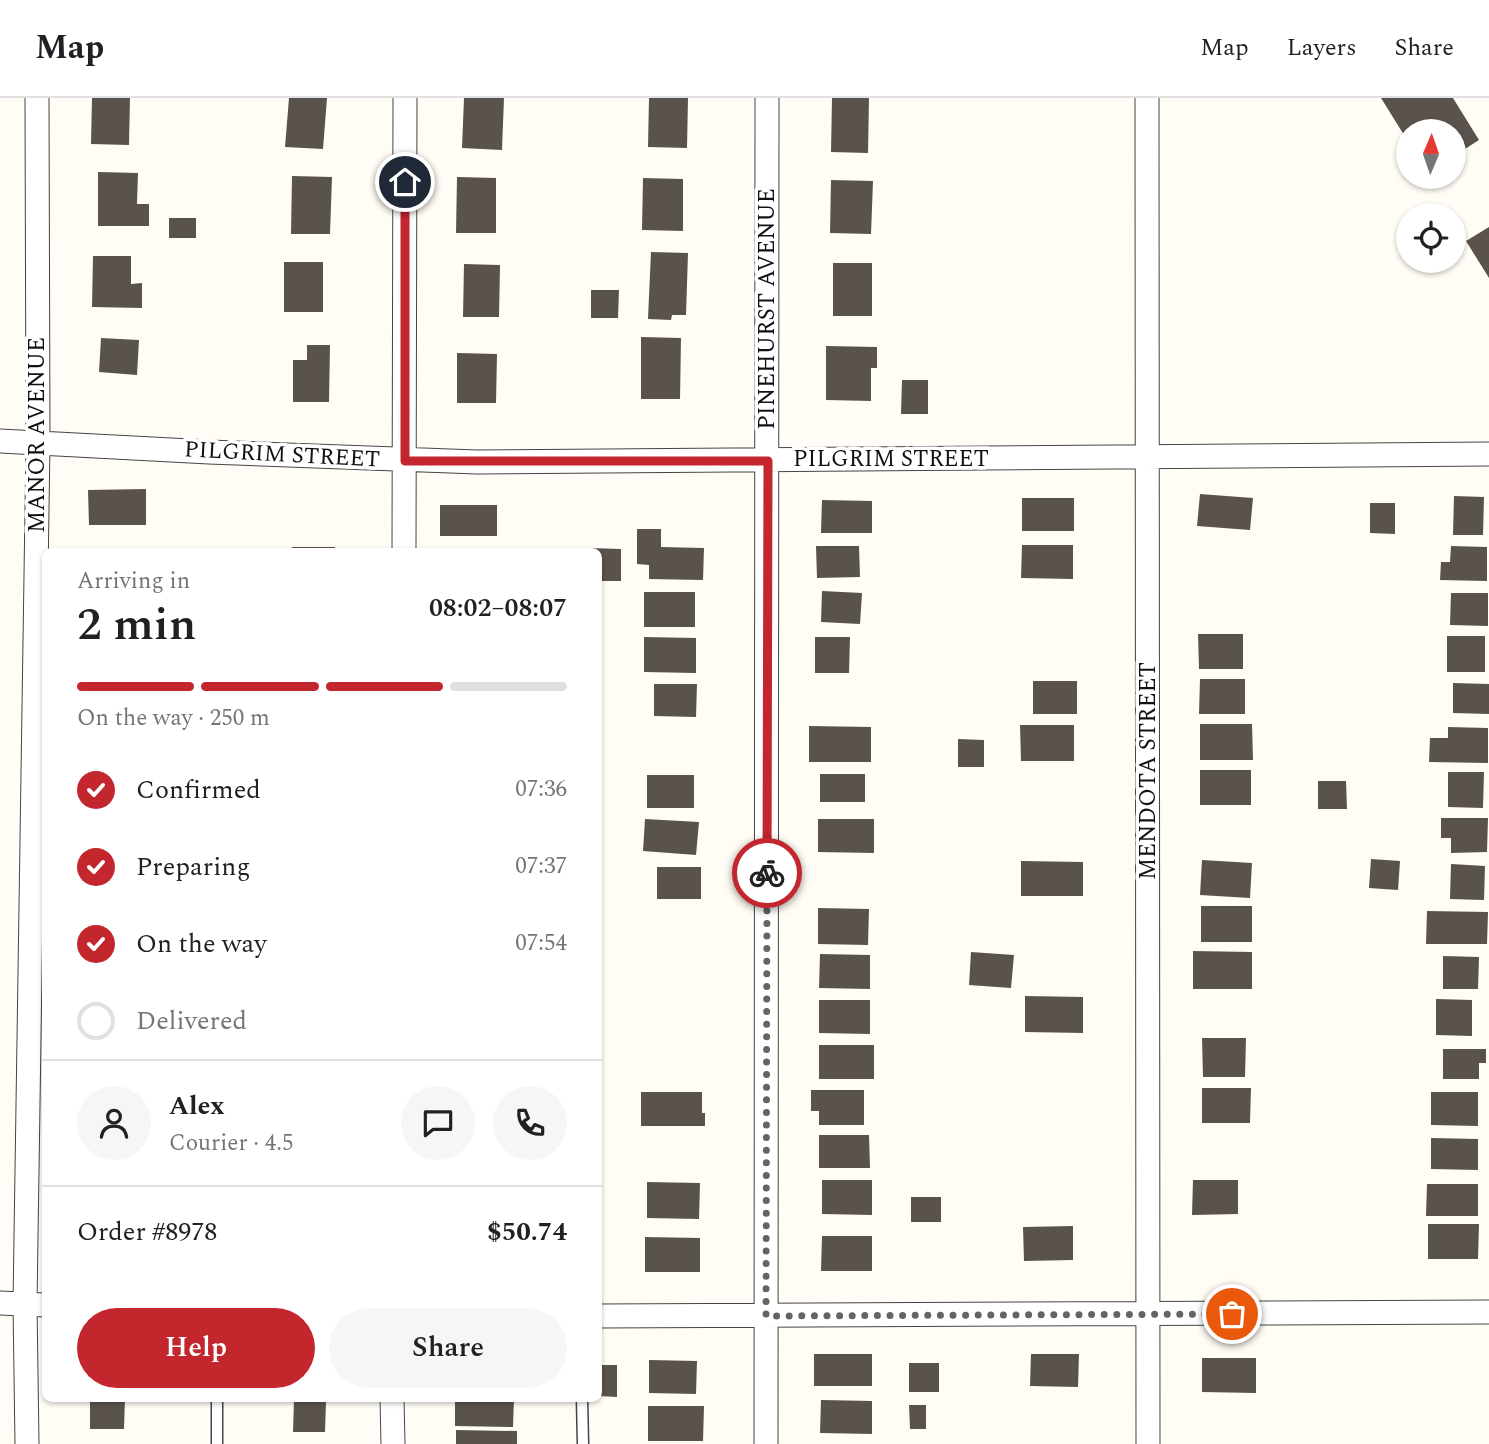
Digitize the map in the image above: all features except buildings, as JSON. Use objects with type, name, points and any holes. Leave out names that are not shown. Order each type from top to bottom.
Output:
[{"type":"street","name":"MANOR AVENUE","points":[[27,1444],[35,1304],[37,98]]},
{"type":"street","points":[[404,548],[405,98]]},
{"type":"street","name":"PINEHURST AVENUE","points":[[766,1444],[767,98]]},
{"type":"street","name":"MENDOTA STREET","points":[[1147,98],[1147,1444]]},
{"type":"street","name":"PILGRIM STREET","points":[[0,441],[405,461],[768,461],[1489,454]]},
{"type":"street","points":[[0,1303],[35,1304]]},
{"type":"street","points":[[602,1316],[1489,1312]]},
{"type":"street","points":[[392,1402],[393,1444]]},
{"type":"lane","points":[[217,1402],[217,1444]]},
{"type":"lane","points":[[582,1402],[583,1444]]},
{"type":"way so far","points":[[767,873],[766,1316],[1232,1314]]},
{"type":"route","points":[[405,182],[405,461],[768,461],[767,873]]}]
